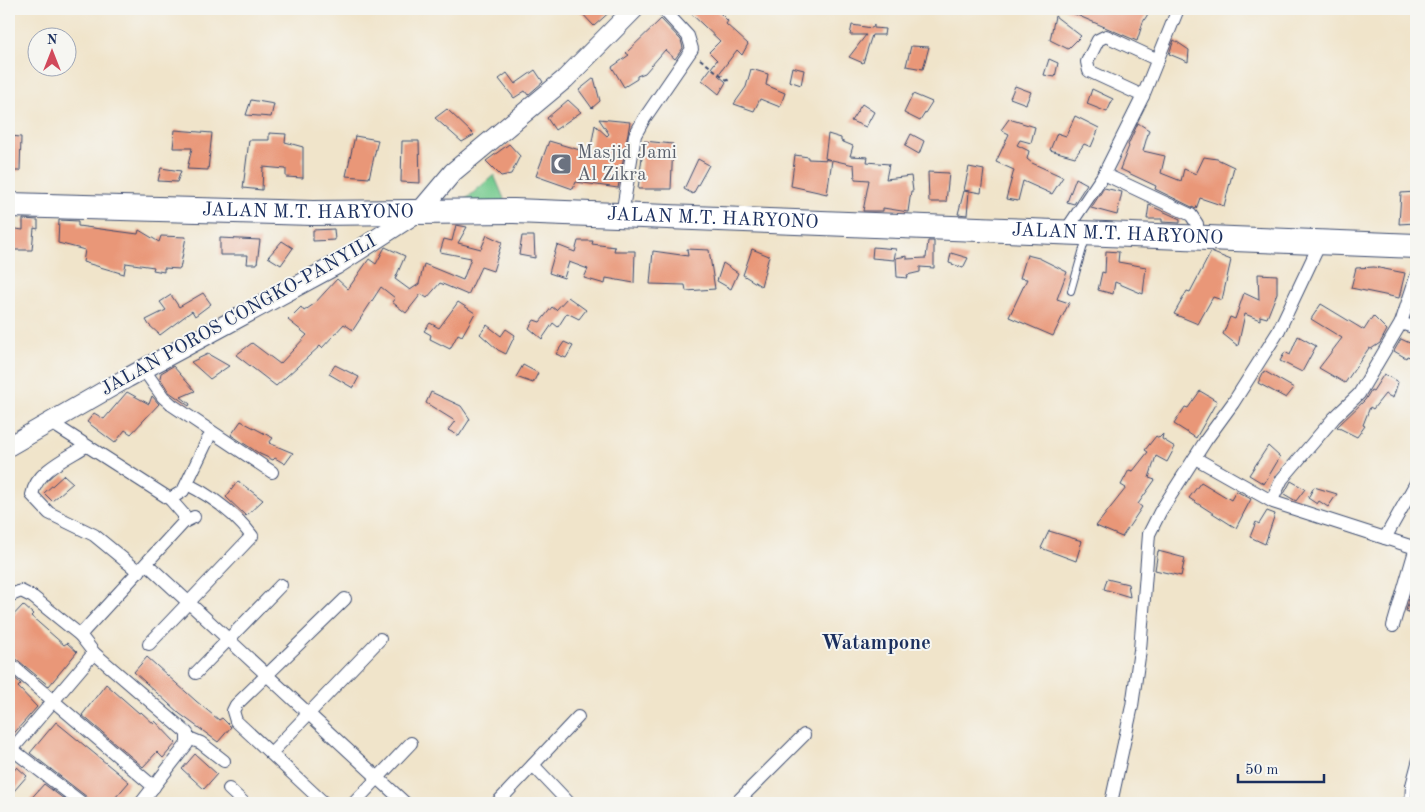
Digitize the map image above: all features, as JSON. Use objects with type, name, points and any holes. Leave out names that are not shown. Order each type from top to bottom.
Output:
[{"type":"highway","name":"JALAN M.T. HARYONO","points":[[9,205],[313,213],[421,210],[622,215],[1416,246]]},
{"type":"main road","name":"JALAN POROS CONGKO-PANYILI","points":[[9,446],[336,265],[421,210],[453,172],[571,74],[634,9]]},
{"type":"street","points":[[622,215],[635,135],[690,53],[692,46],[688,36],[663,9]]},
{"type":"street","points":[[1076,233],[1143,96],[1178,9]]},
{"type":"street","points":[[1143,96],[1089,71],[1087,62],[1098,40],[1106,36],[1158,60]]},
{"type":"street","points":[[1104,174],[1191,216],[1197,224],[1197,238]]},
{"type":"street","points":[[1111,803],[1132,706],[1140,650],[1149,534],[1160,512],[1278,332],[1321,241]]},
{"type":"street","points":[[1272,500],[1282,479],[1334,418],[1359,394],[1401,323],[1416,278]]},
{"type":"street","points":[[1401,323],[1416,328]]},
{"type":"street","points":[[144,370],[163,397],[172,405],[272,472]]},
{"type":"street","points":[[50,422],[134,474],[170,499],[189,520],[80,635]]},
{"type":"street","points":[[170,499],[183,491],[208,439]]},
{"type":"street","points":[[86,446],[44,473],[37,480],[32,495],[49,513],[94,535],[189,602],[405,803]]},
{"type":"street","points":[[1195,458],[1272,500],[1301,512],[1416,547],[1393,626]]},
{"type":"street","points":[[1385,538],[1416,483]]},
{"type":"street","points":[[149,644],[252,536],[238,518],[209,495],[187,484]]},
{"type":"street","points":[[196,673],[281,585]]},
{"type":"street","points":[[9,596],[16,592],[26,592],[80,635],[94,653],[181,726],[189,738],[201,743],[224,761]]},
{"type":"street","points":[[324,803],[236,721],[233,711],[236,705],[266,674],[345,599]]},
{"type":"street","points":[[271,753],[380,639]]},
{"type":"street","points":[[82,803],[10,750],[94,653]]},
{"type":"street","points":[[9,663],[154,786]]},
{"type":"street","points":[[497,803],[578,718]]},
{"type":"street","points":[[736,803],[804,735]]},
{"type":"street","points":[[141,803],[187,744],[189,738]]},
{"type":"street","points":[[354,803],[411,743]]},
{"type":"street","points":[[533,765],[570,803]]},
{"type":"street","points":[[229,789],[244,803]]},
{"type":"lane","points":[[1071,291],[1076,233]]},
{"type":"lane","points":[[1408,803],[1409,785],[1416,759]]},
{"type":"path","points":[[690,53],[730,82]]},
{"type":"green space","points":[[494,175],[507,206],[460,204]]},
{"type":"building","points":[[578,9],[613,9],[594,26]]},
{"type":"building","points":[[686,9],[716,9],[728,21],[726,24],[748,44],[742,55],[737,50],[718,75],[726,82],[719,94],[702,80],[717,60],[709,52],[720,41]]},
{"type":"building","points":[[1063,9],[1151,9],[1143,22],[1137,41]]},
{"type":"building","points":[[1055,16],[1081,36],[1068,49],[1050,40]]},
{"type":"building","points":[[661,19],[681,40],[683,48],[675,59],[665,50],[645,73],[637,76],[637,79],[624,87],[612,67],[629,55],[626,53]]},
{"type":"building","points":[[852,25],[872,28],[874,25],[874,28],[885,29],[884,35],[872,35],[863,63],[849,57],[866,35],[850,35]]},
{"type":"building","points":[[1174,40],[1189,50],[1188,62],[1169,54]]},
{"type":"building","points":[[911,46],[929,47],[923,69],[906,66]]},
{"type":"building","points":[[1049,59],[1058,63],[1055,77],[1044,75]]},
{"type":"building","points":[[792,67],[804,70],[801,85],[789,81]]},
{"type":"building","points":[[751,69],[768,74],[766,85],[785,93],[780,107],[760,99],[754,111],[734,104],[746,87]]},
{"type":"building","points":[[535,70],[543,82],[528,95],[525,91],[514,98],[499,79],[507,73],[515,84]]},
{"type":"building","points":[[594,78],[600,101],[592,108],[579,90]]},
{"type":"building","points":[[1015,86],[1031,92],[1026,104],[1010,98]]},
{"type":"building","points":[[1092,89],[1113,99],[1107,112],[1087,104]]},
{"type":"building","points":[[913,94],[932,102],[920,121],[904,113]]},
{"type":"building","points":[[251,100],[274,104],[271,117],[246,115]]},
{"type":"building","points":[[568,100],[581,112],[555,130],[547,118]]},
{"type":"building","points":[[862,104],[874,112],[866,127],[851,121]]},
{"type":"building","points":[[447,109],[474,135],[462,142],[435,118]]},
{"type":"building","points":[[1075,116],[1099,128],[1091,147],[1084,144],[1075,157],[1050,150],[1057,133],[1066,136]]},
{"type":"building","points":[[599,119],[630,122],[618,188],[576,182],[573,189],[536,176],[549,141],[590,153],[595,125],[607,136],[609,134]]},
{"type":"building","points":[[1009,119],[1035,127],[1031,143],[1020,140],[1017,145],[1029,151],[1027,159],[1032,163],[1063,177],[1052,194],[1023,181],[1018,201],[1006,199],[1014,170],[996,162],[1009,134],[1001,130]]},
{"type":"building","points":[[1138,123],[1149,130],[1143,151],[1165,156],[1161,173],[1181,181],[1184,169],[1196,174],[1204,157],[1217,159],[1234,167],[1224,206],[1200,198],[1196,209],[1155,189],[1156,186],[1120,169]]},
{"type":"building","points":[[175,130],[212,133],[208,170],[187,169],[192,148],[173,148]]},
{"type":"building","points":[[269,133],[286,134],[285,142],[303,147],[303,178],[286,177],[286,169],[263,167],[262,190],[243,188],[249,140],[269,140]]},
{"type":"building","points":[[828,134],[841,138],[841,141],[853,146],[850,156],[868,157],[867,162],[889,164],[886,179],[911,176],[913,191],[911,191],[908,212],[883,208],[883,211],[863,211],[869,180],[855,179],[854,165],[832,160],[827,194],[791,186],[795,155],[808,157],[808,159],[831,160],[825,158]]},
{"type":"building","points":[[911,134],[924,141],[919,154],[905,146]]},
{"type":"building","points":[[9,136],[21,137],[20,171],[9,171]]},
{"type":"building","points":[[355,136],[378,140],[369,178],[346,176]]},
{"type":"building","points":[[402,141],[419,141],[420,183],[401,182]]},
{"type":"building","points":[[644,141],[673,144],[671,189],[638,189]]},
{"type":"building","points":[[509,144],[520,156],[511,174],[501,176],[486,161]]},
{"type":"building","points":[[698,159],[709,165],[693,194],[684,189]]},
{"type":"building","points":[[969,167],[984,170],[981,193],[964,190]]},
{"type":"building","points":[[161,168],[181,171],[177,182],[158,181]]},
{"type":"building","points":[[928,172],[949,173],[946,202],[929,202]]},
{"type":"building","points":[[1076,178],[1087,184],[1074,204],[1067,202]]},
{"type":"building","points":[[1104,188],[1122,192],[1117,215],[1091,208]]},
{"type":"building","points":[[964,191],[969,192],[967,215],[958,214]]},
{"type":"building","points":[[1416,192],[1416,223],[1399,224],[1401,193]]},
{"type":"building","points":[[1149,205],[1180,219],[1180,223],[1162,222],[1162,219],[1147,219]]},
{"type":"building","points":[[23,219],[38,220],[38,229],[34,228],[32,250],[9,250],[9,228],[23,230]]},
{"type":"building","points":[[59,220],[78,221],[78,226],[138,234],[139,230],[159,242],[161,236],[186,237],[180,269],[164,268],[164,272],[153,270],[154,267],[126,263],[124,274],[83,262],[85,250],[58,243]]},
{"type":"building","points":[[456,225],[467,227],[458,243],[481,249],[487,235],[502,242],[493,271],[481,267],[468,295],[440,283],[427,298],[421,294],[406,313],[392,302],[395,298],[381,287],[353,330],[344,324],[322,348],[320,346],[276,386],[236,355],[252,343],[280,364],[307,335],[288,320],[301,307],[304,311],[314,304],[337,279],[348,289],[369,259],[376,264],[385,247],[405,256],[395,279],[410,290],[419,284],[424,264],[463,280],[471,258],[440,252],[444,239],[452,241]]},
{"type":"building","points":[[334,229],[335,240],[313,241],[313,230]]},
{"type":"building","points":[[522,236],[534,236],[535,258],[519,255]]},
{"type":"building","points":[[220,238],[260,240],[257,264],[247,264],[248,255],[220,255]]},
{"type":"building","points":[[282,241],[293,248],[281,265],[268,257]]},
{"type":"building","points":[[578,241],[593,241],[592,244],[615,247],[614,251],[635,251],[634,283],[606,278],[605,284],[584,278],[588,269],[569,262],[564,278],[549,273],[557,245],[575,252]]},
{"type":"building","points":[[928,241],[934,241],[934,268],[920,267],[920,272],[907,275],[908,278],[897,277],[896,258],[907,256],[907,259],[926,258]]},
{"type":"building","points":[[873,247],[896,249],[894,260],[872,258]]},
{"type":"building","points":[[687,249],[709,250],[715,289],[686,291],[685,285],[650,284],[653,251],[688,256]]},
{"type":"building","points":[[752,249],[769,256],[761,286],[743,275]]},
{"type":"building","points":[[1106,251],[1119,252],[1118,262],[1146,267],[1143,294],[1115,282],[1113,294],[1098,290],[1102,272],[1105,273]]},
{"type":"building","points":[[1211,252],[1231,260],[1222,300],[1213,297],[1198,324],[1174,314],[1187,291],[1190,292]]},
{"type":"building","points":[[951,253],[968,258],[963,268],[949,263]]},
{"type":"building","points":[[1027,255],[1039,258],[1067,272],[1057,299],[1069,303],[1053,336],[1009,317],[1027,279],[1020,278]]},
{"type":"building","points":[[723,263],[738,273],[731,289],[717,281]]},
{"type":"building","points":[[1374,267],[1405,273],[1399,298],[1351,288],[1356,268]]},
{"type":"building","points":[[1258,274],[1277,275],[1277,293],[1267,318],[1260,316],[1260,320],[1245,314],[1238,346],[1223,334],[1230,317],[1235,319],[1244,293],[1259,300]]},
{"type":"building","points":[[203,293],[211,304],[195,316],[192,311],[160,335],[146,320],[166,310],[160,302],[171,295],[179,307]]},
{"type":"building","points":[[568,297],[586,310],[579,319],[567,313],[558,327],[553,323],[542,339],[529,328],[534,320],[540,322],[552,307],[556,310]]},
{"type":"building","points":[[458,302],[475,313],[462,336],[458,334],[450,349],[430,339],[431,335],[424,331],[430,323],[439,328]]},
{"type":"building","points":[[1321,304],[1364,330],[1373,316],[1387,330],[1380,343],[1371,349],[1369,348],[1345,383],[1319,368],[1342,338],[1311,319]]},
{"type":"building","points":[[487,325],[501,336],[506,329],[515,335],[506,354],[498,350],[480,334]]},
{"type":"building","points":[[1298,336],[1316,346],[1302,372],[1280,361],[1285,352],[1290,355]]},
{"type":"building","points":[[1401,339],[1416,346],[1416,359],[1407,356],[1406,358],[1394,351]]},
{"type":"building","points":[[564,342],[573,346],[566,358],[556,354]]},
{"type":"building","points":[[208,354],[229,366],[210,379],[191,362]]},
{"type":"building","points":[[335,365],[359,377],[353,388],[329,374]]},
{"type":"building","points":[[523,365],[538,373],[533,383],[516,377]]},
{"type":"building","points":[[173,366],[195,391],[181,397],[190,404],[189,406],[169,392],[160,378],[161,373]]},
{"type":"building","points":[[1264,371],[1294,388],[1286,398],[1258,383]]},
{"type":"building","points":[[1384,374],[1398,382],[1393,398],[1385,394],[1373,409],[1370,407],[1363,425],[1365,426],[1357,437],[1337,427],[1365,400],[1371,390],[1373,391]]},
{"type":"building","points":[[1200,391],[1217,401],[1196,438],[1174,424],[1185,407],[1188,408]]},
{"type":"building","points":[[127,392],[149,404],[152,396],[159,404],[131,434],[125,430],[115,443],[87,422],[94,413],[104,419]]},
{"type":"building","points":[[431,392],[461,406],[470,419],[459,436],[448,430],[455,421],[426,403]]},
{"type":"building","points":[[241,421],[273,438],[269,443],[293,453],[285,464],[275,458],[273,460],[260,454],[231,435]]},
{"type":"building","points":[[1163,434],[1162,439],[1175,447],[1167,462],[1156,456],[1149,478],[1155,480],[1138,504],[1142,507],[1122,537],[1096,526],[1126,488],[1121,485],[1129,470],[1133,471],[1148,452],[1145,450],[1156,436],[1159,438]]},
{"type":"building","points":[[1268,446],[1280,457],[1264,484],[1249,475]]},
{"type":"building","points":[[64,475],[73,483],[52,501],[44,493]]},
{"type":"building","points":[[238,481],[263,500],[246,516],[226,497]]},
{"type":"building","points":[[1291,481],[1305,489],[1296,501],[1284,494]]},
{"type":"building","points":[[1201,482],[1231,500],[1236,491],[1251,499],[1236,528],[1189,498]]},
{"type":"building","points":[[1314,487],[1337,494],[1328,507],[1319,501],[1317,504],[1308,498]]},
{"type":"building","points":[[1267,511],[1275,514],[1265,544],[1250,537],[1256,522],[1259,524]]},
{"type":"building","points":[[1049,531],[1082,541],[1076,561],[1041,548]]},
{"type":"building","points":[[1158,551],[1185,558],[1181,576],[1155,570]]},
{"type":"building","points":[[1107,579],[1128,584],[1130,597],[1104,589]]},
{"type":"building","points":[[1411,593],[1416,595],[1416,615],[1406,611]]},
{"type":"building","points":[[23,605],[33,614],[31,616],[64,645],[67,643],[77,652],[49,686],[9,655],[9,620]]},
{"type":"building","points":[[147,657],[196,701],[219,720],[222,718],[231,727],[218,742],[180,714],[134,672]]},
{"type":"building","points":[[9,673],[21,684],[18,687],[37,707],[9,739]]},
{"type":"building","points":[[106,684],[139,713],[141,712],[154,724],[155,721],[176,743],[163,758],[157,752],[143,767],[82,715]]},
{"type":"building","points":[[56,722],[129,782],[115,798],[120,803],[90,803],[87,797],[30,753]]},
{"type":"building","points":[[195,754],[217,774],[204,789],[182,769]]},
{"type":"building","points":[[17,767],[27,776],[14,791],[9,786],[9,776]]},
{"type":"building","points":[[44,784],[68,802],[27,803]]},
{"type":"place","name":"Masjid Jami Al Zikra","points":[[561,164]]},
{"type":"district","name":"Watampone","points":[[876,643]]}]
